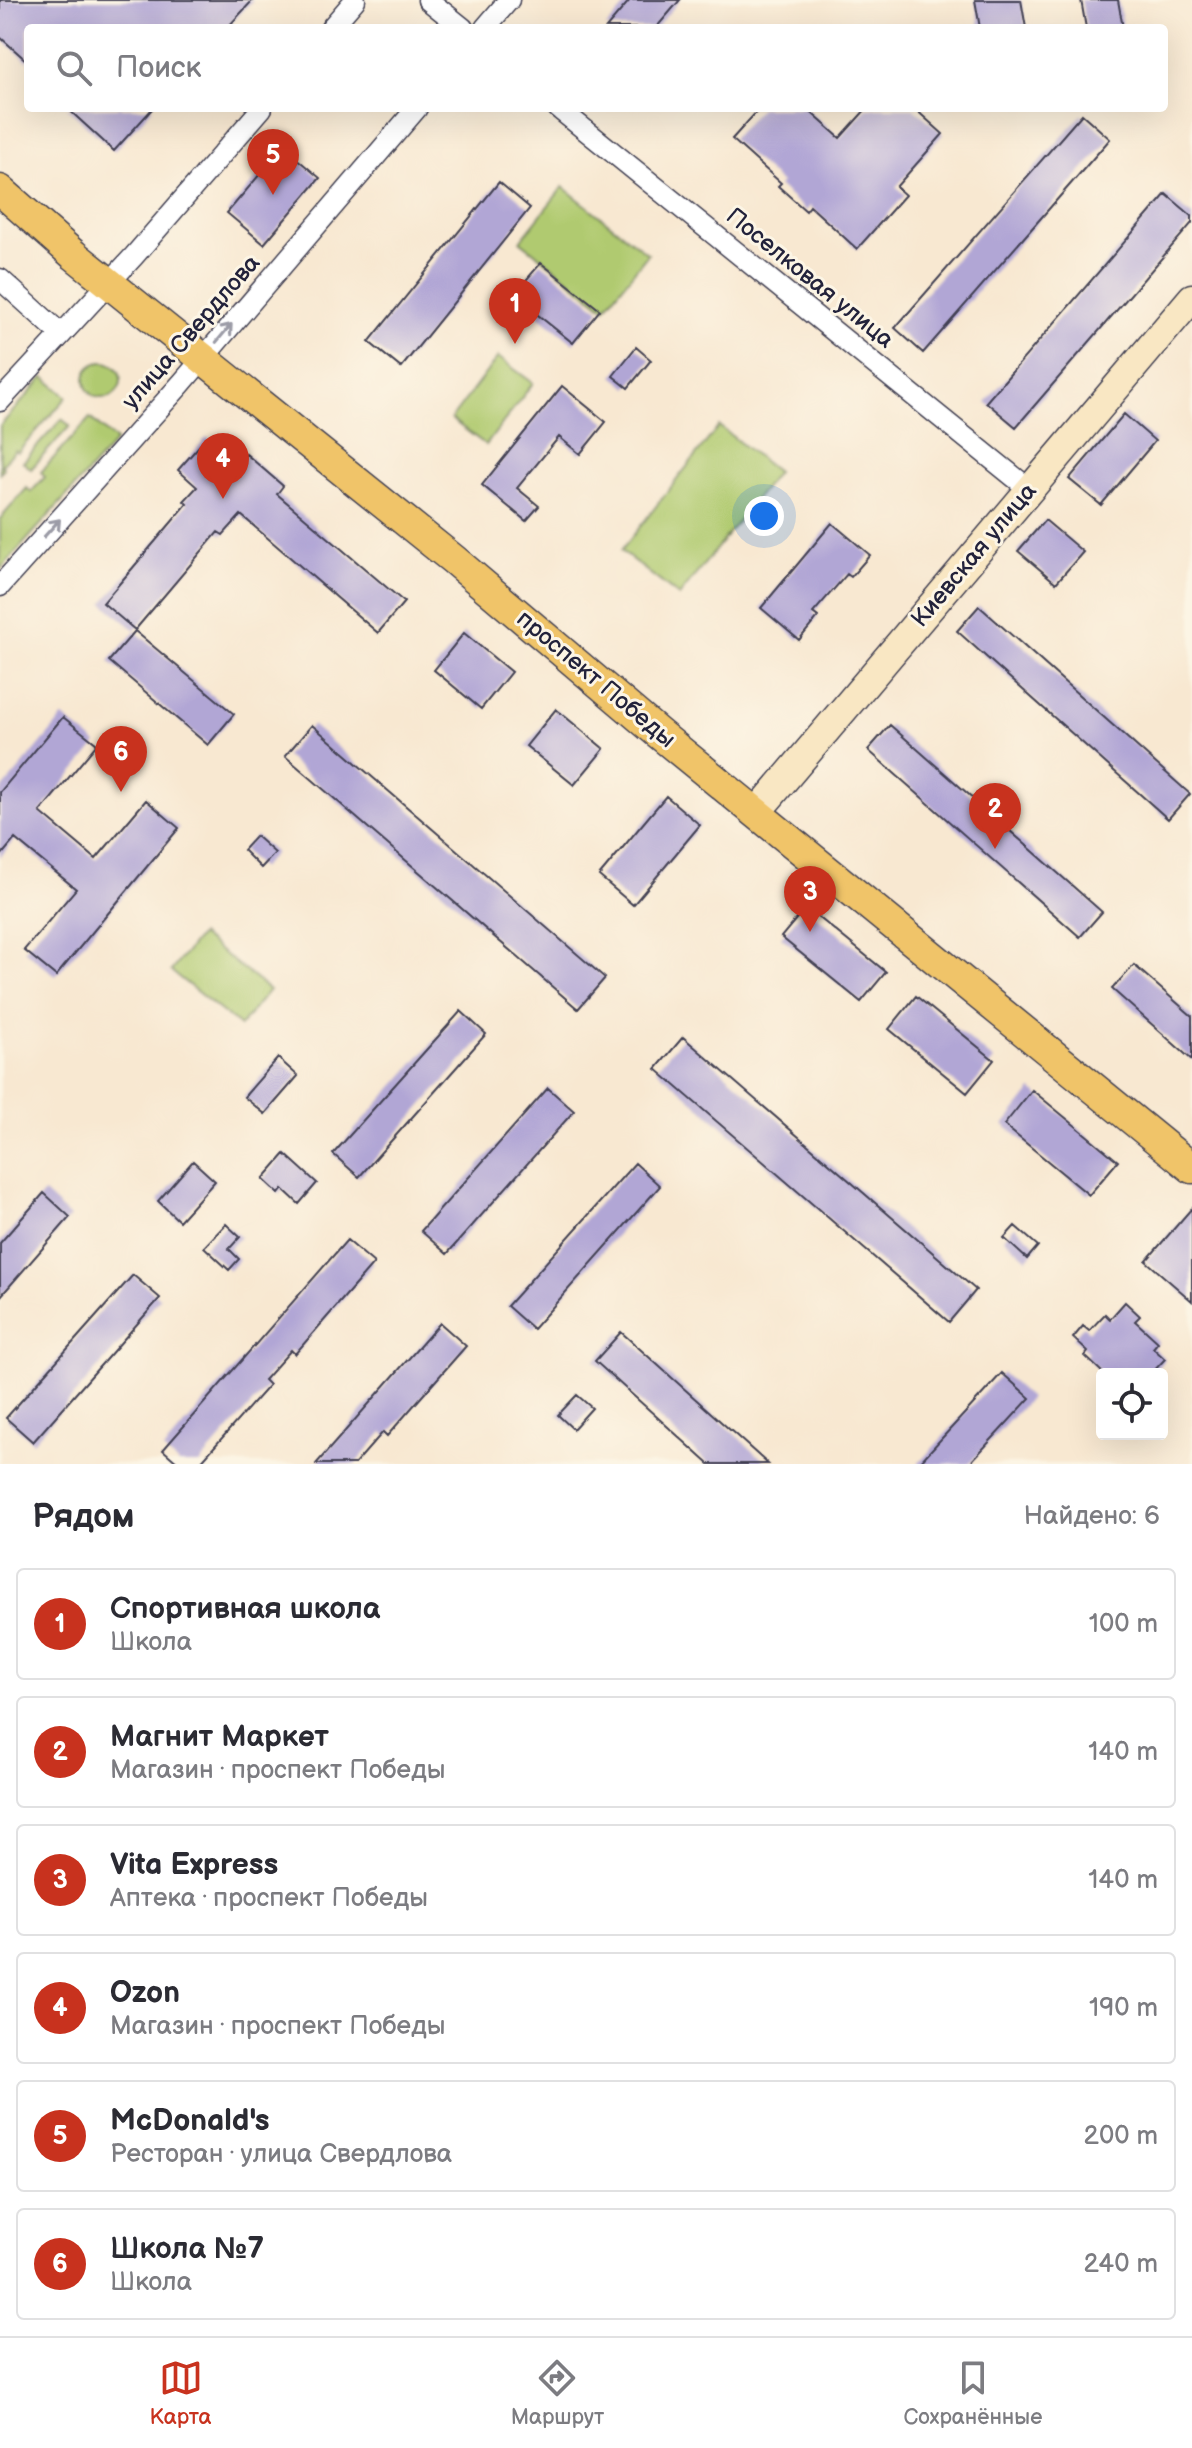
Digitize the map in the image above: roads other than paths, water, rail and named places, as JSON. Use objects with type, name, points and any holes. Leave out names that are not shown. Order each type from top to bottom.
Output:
[{"type":"main road","name":"проспект Победы","points":[[0,190],[108,283],[454,560],[1192,1168]]},
{"type":"main road","name":"Киевская улица","points":[[757,812],[1192,298]]},
{"type":"street","points":[[334,24],[355,0]]},
{"type":"street","points":[[428,0],[458,24]]},
{"type":"street","points":[[488,24],[509,0]]},
{"type":"street","points":[[0,401],[258,112]]},
{"type":"street","name":"улица Свердлова","points":[[0,586],[203,359],[414,112]]},
{"type":"street","name":"Поселковая улица","points":[[563,112],[1029,489]]},
{"type":"street","points":[[0,279],[61,334]]},
{"type":"place","name":"McDonald's","points":[[273,195]]},
{"type":"place","name":"Спортивная школа","points":[[515,344]]},
{"type":"place","name":"Ozon","points":[[223,499]]},
{"type":"place","name":"Школа №7","points":[[121,792]]},
{"type":"place","name":"Магнит Маркет","points":[[995,849]]},
{"type":"place","name":"Vita Express","points":[[810,932]]}]
